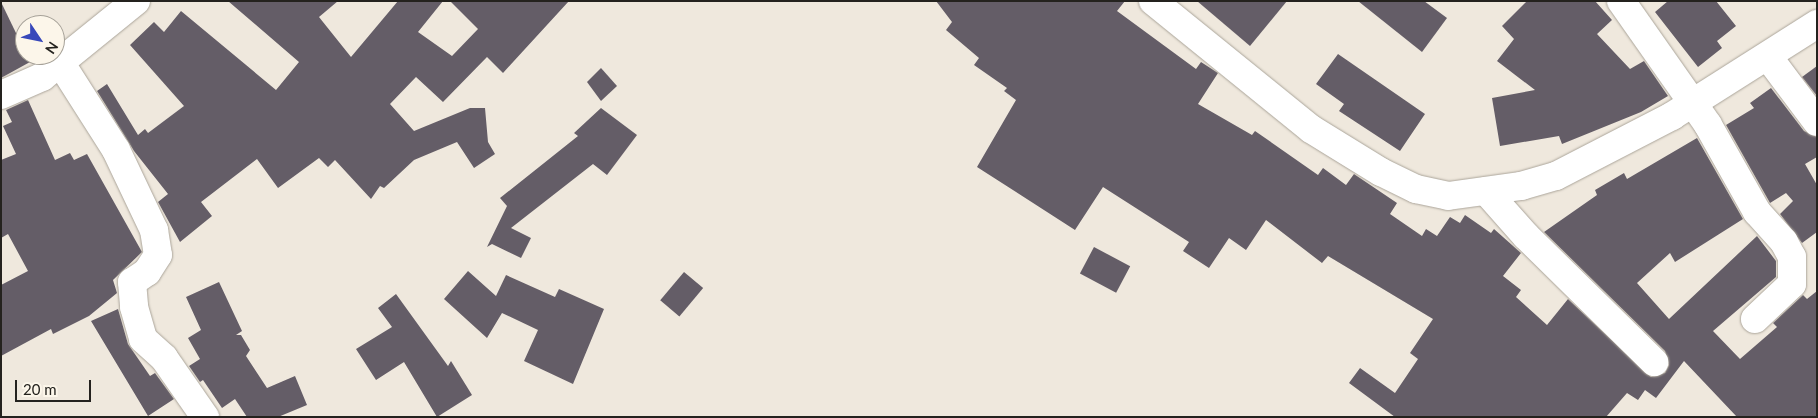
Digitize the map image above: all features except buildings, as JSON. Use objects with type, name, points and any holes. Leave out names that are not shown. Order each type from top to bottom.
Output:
[{"type":"street","points":[[65,58],[136,1]]},
{"type":"street","points":[[1153,1],[1311,129],[1381,172],[1416,189],[1448,196],[1486,191],[1556,176],[1692,103],[1768,58],[1817,24]]},
{"type":"street","points":[[1621,1],[1692,103],[1757,212],[1784,242],[1792,257],[1792,284],[1755,319]]},
{"type":"street","points":[[1768,58],[1817,122]]},
{"type":"street","points":[[1,95],[42,77],[56,65]]},
{"type":"street","points":[[62,65],[116,150],[154,230],[158,255],[147,272],[132,282],[134,307],[143,339],[164,358],[205,417]]},
{"type":"street","points":[[1486,191],[1526,236],[1654,362]]}]
